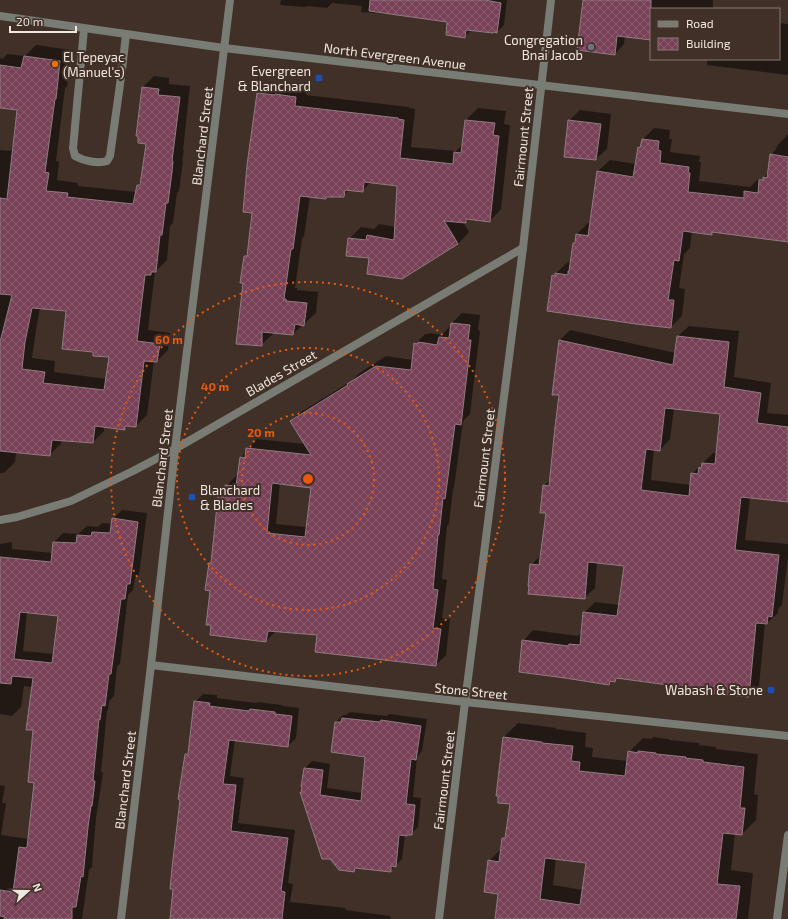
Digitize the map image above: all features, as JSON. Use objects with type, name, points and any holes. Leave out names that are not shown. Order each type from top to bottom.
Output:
[{"type":"street","name":"Blanchard Street","points":[[121,919],[175,449],[230,0]]},
{"type":"street","name":"Fairmount Street","points":[[439,919],[523,248],[550,0]]},
{"type":"street","name":"North Evergreen Avenue","points":[[0,16],[224,48],[788,114]]},
{"type":"street","points":[[84,29],[74,148],[75,156],[81,159],[102,163],[107,161],[110,156],[126,34]]},
{"type":"street","name":"Blades Street","points":[[0,520],[17,517],[71,501],[133,471],[175,449],[523,248]]},
{"type":"street","name":"Stone Street","points":[[151,666],[465,702],[788,736]]},
{"type":"street","points":[[777,919],[788,835]]},
{"type":"building","points":[[370,0],[485,0],[501,3],[497,33],[466,30],[465,38],[446,35],[447,22],[369,11]]},
{"type":"building","points":[[583,0],[651,0],[650,40],[617,36],[615,55],[577,50]]},
{"type":"building","points":[[24,56],[60,61],[45,172],[49,173],[46,191],[68,193],[67,197],[133,204],[137,185],[140,185],[146,144],[138,143],[138,136],[136,136],[142,87],[159,89],[158,95],[180,97],[168,203],[166,203],[162,235],[160,235],[156,272],[151,272],[151,275],[145,275],[137,341],[160,344],[157,362],[144,361],[136,427],[125,426],[125,430],[95,426],[93,443],[52,440],[50,456],[0,451],[0,342],[12,295],[0,294],[0,198],[7,199],[17,110],[0,108],[0,65],[21,68]],"holes":[[[32,308],[66,311],[62,349],[93,352],[93,356],[109,357],[104,390],[43,383],[45,372],[22,369],[25,342]]]},
{"type":"building","points":[[257,93],[296,97],[295,106],[398,118],[404,120],[400,158],[453,164],[454,152],[461,153],[465,120],[495,123],[493,135],[499,136],[490,222],[466,219],[466,223],[444,221],[458,244],[402,279],[367,274],[369,258],[346,256],[348,238],[366,240],[367,235],[394,240],[397,186],[364,182],[363,192],[345,190],[344,197],[326,197],[326,199],[300,196],[293,249],[291,249],[284,299],[286,299],[286,301],[307,303],[304,326],[295,324],[293,335],[262,332],[262,346],[236,344],[243,283],[240,283],[244,256],[247,256],[252,213],[243,212],[247,165]]},
{"type":"building","points":[[568,120],[601,124],[596,160],[564,157]]},
{"type":"building","points":[[642,139],[659,141],[658,150],[661,151],[660,163],[689,167],[688,173],[690,173],[688,192],[744,198],[744,191],[758,193],[759,180],[763,180],[763,177],[767,178],[770,154],[788,157],[788,242],[712,232],[712,235],[683,231],[679,261],[674,260],[668,300],[674,300],[671,328],[547,311],[552,275],[555,276],[555,273],[568,275],[573,243],[575,243],[576,234],[588,236],[597,171],[633,177],[638,147],[640,148]]},
{"type":"building","points":[[451,323],[470,325],[468,340],[471,340],[461,425],[455,424],[445,499],[443,498],[438,535],[433,589],[438,590],[433,628],[441,629],[436,666],[315,652],[317,635],[268,631],[266,642],[210,635],[211,625],[206,625],[210,591],[205,590],[209,563],[211,563],[218,496],[224,497],[225,485],[236,486],[240,457],[245,458],[246,448],[311,455],[290,421],[376,366],[411,370],[414,343],[418,344],[418,342],[437,345],[439,337],[449,338]],"holes":[[[272,483],[311,488],[305,537],[267,533]]]},
{"type":"building","points":[[677,336],[729,342],[724,387],[761,393],[757,423],[788,427],[788,502],[741,497],[735,550],[779,555],[772,617],[768,616],[767,624],[756,623],[749,697],[683,690],[683,687],[616,678],[615,682],[610,681],[609,685],[519,672],[522,640],[568,646],[569,644],[580,645],[583,612],[617,616],[624,566],[588,562],[585,599],[528,594],[530,564],[539,565],[546,513],[540,513],[543,485],[549,486],[559,395],[552,395],[559,340],[673,365]],"holes":[[[665,408],[720,414],[715,464],[702,463],[701,468],[699,467],[698,474],[691,473],[689,496],[641,490],[646,449],[660,451]]]},
{"type":"building","points":[[112,518],[138,522],[130,584],[127,584],[125,599],[121,599],[111,674],[109,674],[105,706],[102,705],[100,720],[99,719],[92,806],[88,827],[83,877],[81,876],[76,907],[72,907],[72,919],[4,919],[5,917],[0,916],[0,890],[13,892],[19,847],[27,847],[34,783],[28,782],[33,730],[26,730],[33,678],[12,676],[11,684],[0,683],[0,557],[51,562],[53,542],[76,543],[77,535],[91,536],[92,532],[110,533]],"holes":[[[20,612],[58,616],[52,663],[14,659]]]},
{"type":"building","points":[[194,701],[210,703],[209,706],[249,711],[250,709],[275,712],[275,714],[292,716],[288,747],[229,740],[223,784],[236,785],[231,831],[288,838],[281,891],[285,892],[282,919],[170,919],[173,889],[170,889],[180,800],[178,799],[185,754],[188,754]]},
{"type":"building","points":[[342,718],[380,722],[381,720],[421,726],[416,760],[411,759],[406,804],[415,805],[412,835],[399,835],[396,867],[391,866],[391,872],[355,868],[354,872],[339,870],[330,859],[322,859],[300,792],[301,793],[304,768],[323,770],[320,795],[361,801],[365,757],[331,752],[335,722],[341,722]]},
{"type":"building","points":[[503,737],[573,746],[571,761],[580,762],[579,771],[625,776],[628,751],[686,757],[685,758],[703,760],[703,762],[744,767],[740,808],[745,808],[742,835],[723,833],[717,884],[740,886],[736,919],[495,919],[498,894],[484,892],[488,860],[499,862],[502,838],[505,838],[510,804],[498,803],[498,796],[496,796]],"holes":[[[545,858],[586,863],[580,905],[540,899]]]},
{"type":"place","name":"Congregation Bnai Jacob","points":[[591,47]]},
{"type":"place","name":"El Tepeyac (Manuel's)","points":[[55,64]]},
{"type":"place","name":"Evergreen & Blanchard","points":[[319,78]]},
{"type":"place","name":"Blanchard & Blades","points":[[192,497]]},
{"type":"place","name":"Wabash & Stone","points":[[771,690]]}]
